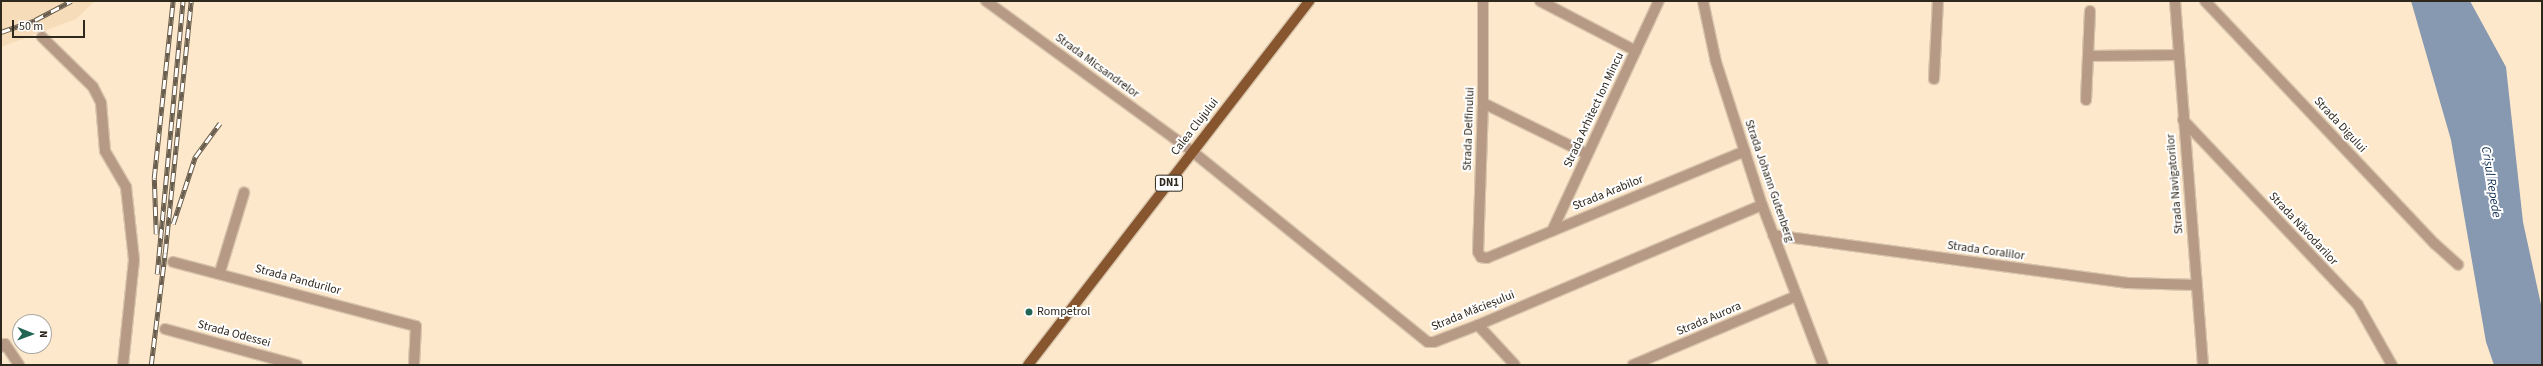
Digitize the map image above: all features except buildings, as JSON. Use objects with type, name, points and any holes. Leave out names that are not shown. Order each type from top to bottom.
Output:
[{"type":"main road","name":"Calea Clujului","points":[[1028,365],[1309,1]]},
{"type":"street","name":"Strada Micsandrelor","points":[[986,1],[1193,152]]},
{"type":"street","name":"Strada Delfinului","points":[[1481,257],[1478,252],[1483,103],[1483,1]]},
{"type":"street","points":[[1540,1],[1636,51]]},
{"type":"street","name":"Strada Arhitect Ion Mincu","points":[[1552,230],[1659,1]]},
{"type":"street","name":"Strada Johann Gutenberg","points":[[1703,1],[1716,62],[1744,151],[1773,235],[1823,365]]},
{"type":"street","points":[[1934,79],[1938,1]]},
{"type":"street","name":"Strada Navigatorilor","points":[[2175,1],[2177,54],[2203,365]]},
{"type":"street","name":"Strada Digului","points":[[2205,1],[2435,244],[2458,265]]},
{"type":"street","points":[[2086,100],[2090,11]]},
{"type":"street","points":[[42,37],[93,87],[101,103],[105,150],[126,187],[134,260],[124,365]]},
{"type":"street","points":[[2088,56],[2177,54]]},
{"type":"street","points":[[1483,103],[1587,154]]},
{"type":"street","name":"Strada Năvodarilor","points":[[2183,120],[2358,305],[2392,365]]},
{"type":"street","name":"Strada Arabilor","points":[[1481,257],[1487,258],[1744,151]]},
{"type":"street","name":"Strada Măcieșului","points":[[1193,152],[1428,342],[1434,342],[1478,325],[1762,205]]},
{"type":"street","points":[[220,272],[244,193]]},
{"type":"street","name":"Strada Coralilor","points":[[1773,235],[2128,283],[2197,285]]},
{"type":"street","name":"Strada Pandurilor","points":[[173,262],[220,272],[416,326],[414,365]]},
{"type":"street","name":"Strada Aurora","points":[[1633,365],[1796,296]]},
{"type":"street","points":[[1478,325],[1515,365]]},
{"type":"street","name":"Strada Odessei","points":[[165,329],[297,365]]},
{"type":"street","points":[[3,346],[19,365]]},
{"type":"shaded area","points":[[1,1],[95,1],[76,19],[1,47]]},
{"type":"water","name":"Crișul Repede","points":[[2411,1],[2470,1],[2506,67],[2523,222],[2542,309],[2542,365],[2494,365],[2486,342],[2451,140]]},
{"type":"railway","points":[[1,32],[35,20],[71,1]]},
{"type":"railway","points":[[156,234],[154,178],[173,1]]},
{"type":"railway","points":[[157,274],[183,1]]},
{"type":"railway","points":[[151,365],[165,253],[191,1]]},
{"type":"railway","points":[[173,224],[195,157],[220,123]]},
{"type":"place","name":"Rompetrol","points":[[1029,312]]}]
